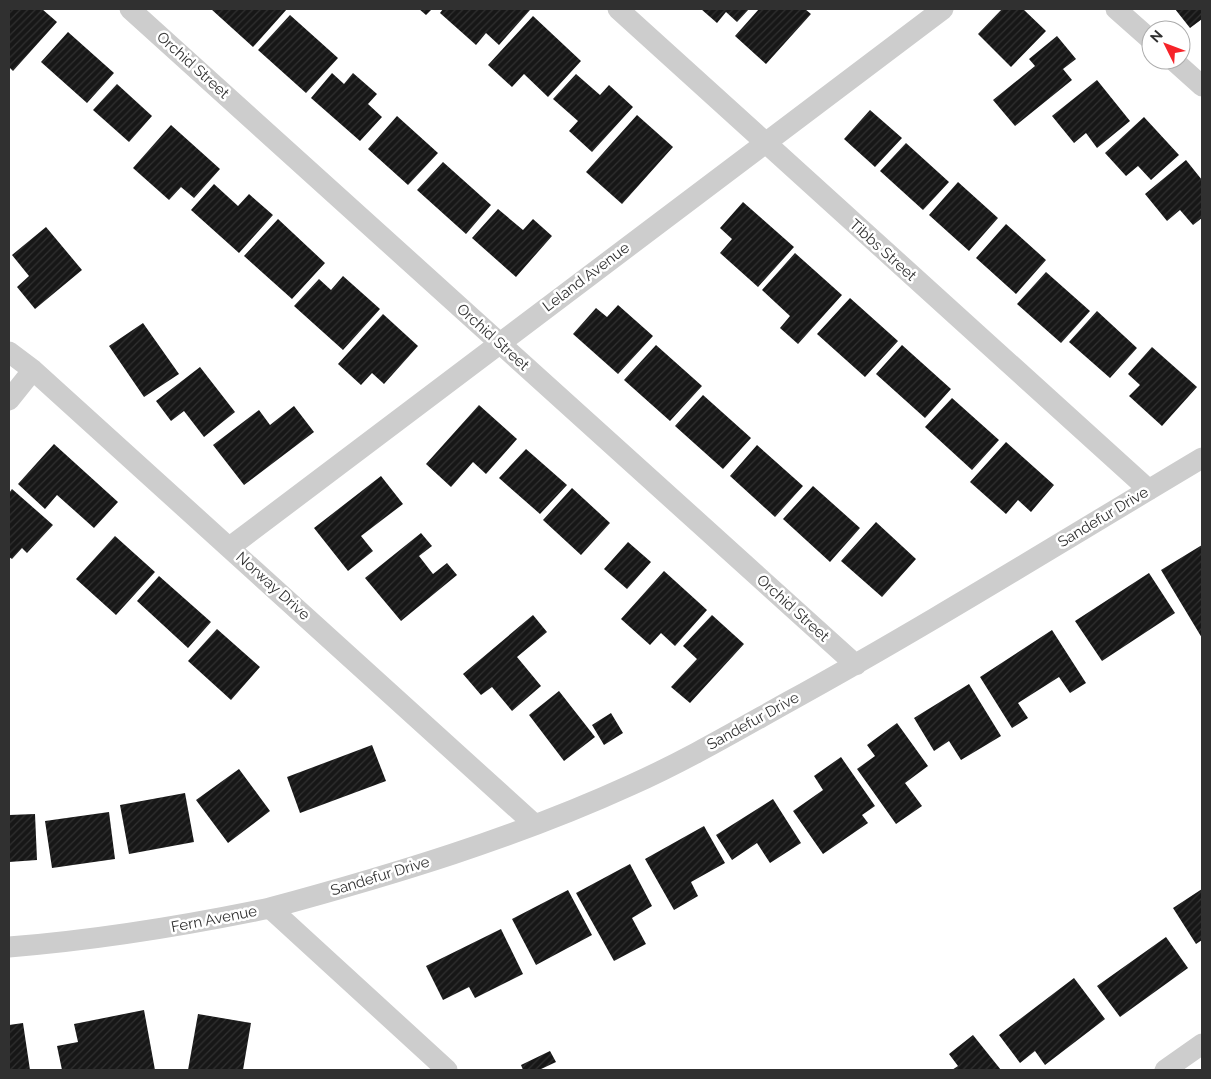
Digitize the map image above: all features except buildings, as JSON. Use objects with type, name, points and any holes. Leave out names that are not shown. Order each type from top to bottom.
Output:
[{"type":"street","name":"Orchid Street","points":[[130,9],[856,665]]},
{"type":"street","name":"Tibbs Street","points":[[618,9],[1149,490]]},
{"type":"street","name":"Leland Avenue","points":[[230,546],[943,9]]},
{"type":"street","points":[[1116,9],[1141,31]]},
{"type":"street","points":[[1184,70],[1202,86]]},
{"type":"street","name":"Norway Drive","points":[[9,352],[33,370],[230,546],[534,824]]},
{"type":"street","points":[[9,400],[33,370]]},
{"type":"street","name":"Sandefur Drive","points":[[270,908],[369,882],[473,848],[628,786],[677,764],[856,665],[1202,458]]},
{"type":"street","name":"Fern Avenue","points":[[9,947],[63,942],[180,926],[270,908],[447,1070]]},
{"type":"street","points":[[1166,1070],[1202,1044]]}]
